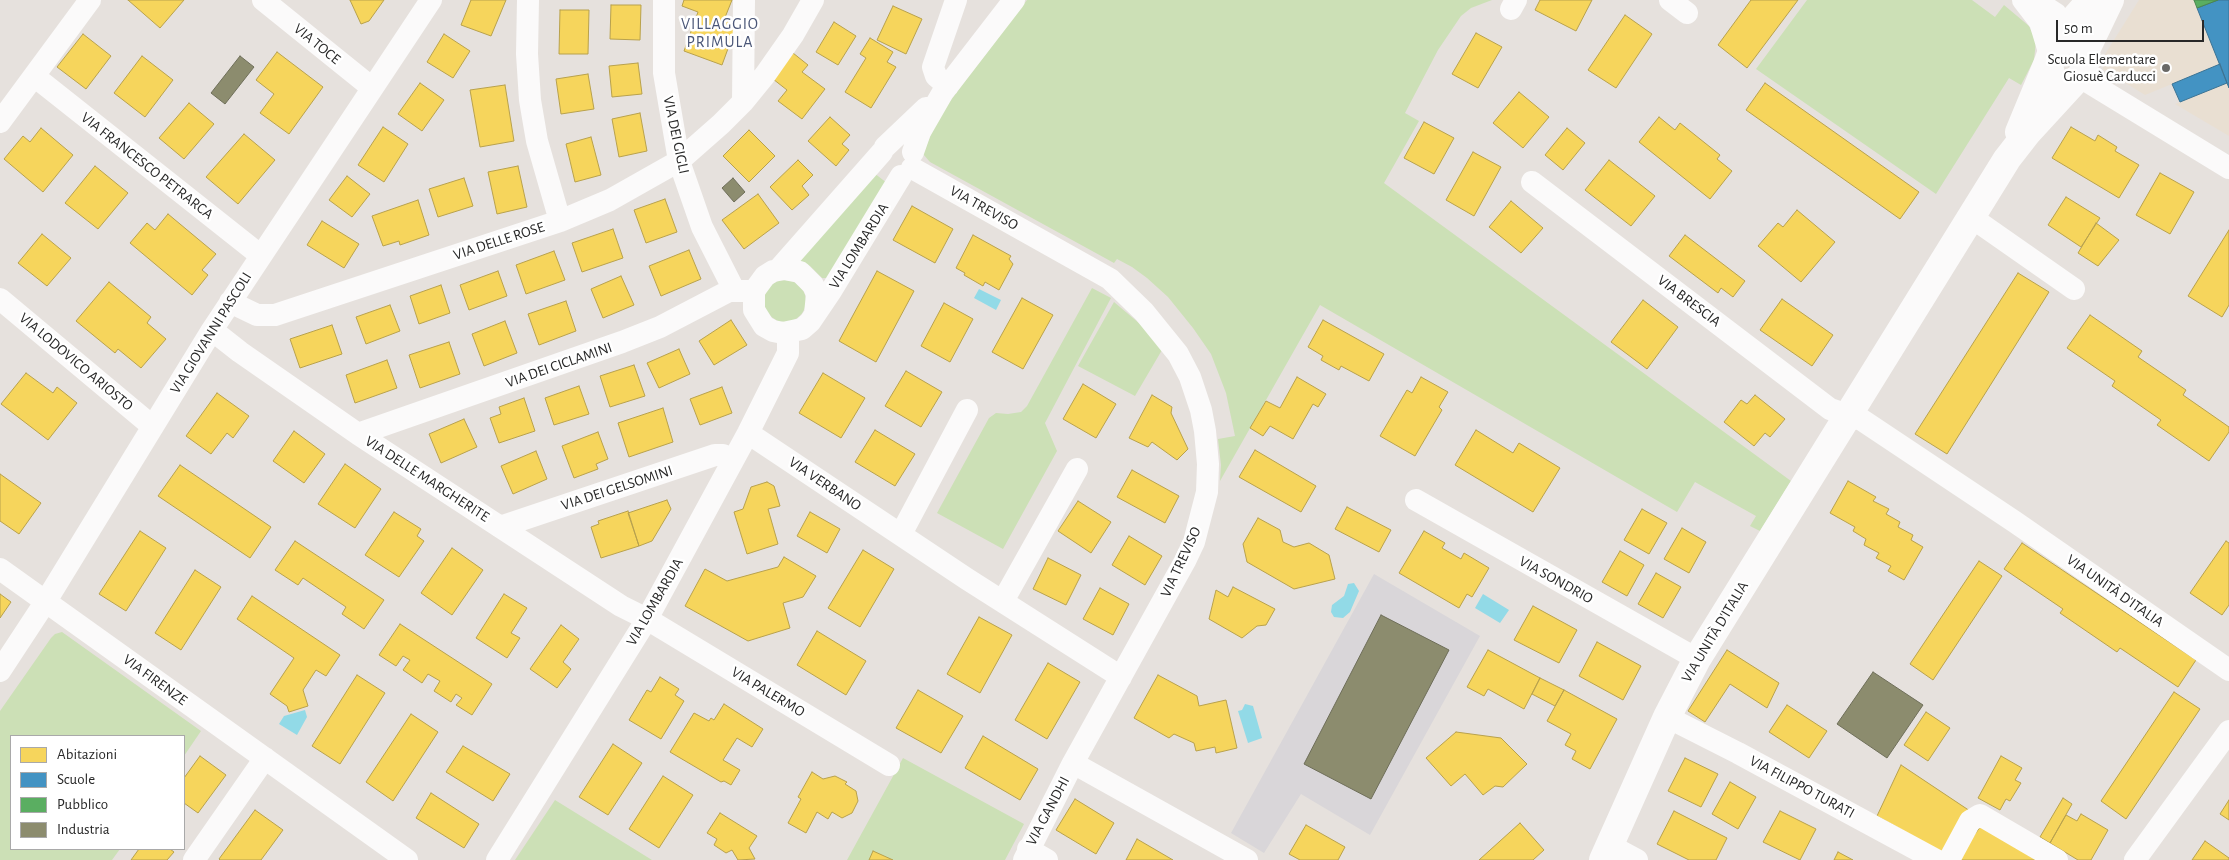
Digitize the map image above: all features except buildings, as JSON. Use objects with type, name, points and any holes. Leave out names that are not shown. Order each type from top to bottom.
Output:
[{"type":"street","points":[[0,122],[90,0]]},
{"type":"street","name":"VIA TOCE","points":[[263,0],[371,87]]},
{"type":"street","name":"VIA GIOVANNI PASCOLI","points":[[0,671],[46,601],[152,426],[260,255],[431,0]]},
{"type":"street","points":[[528,0],[527,54],[530,100],[538,147],[560,221]]},
{"type":"street","name":"VIA DEI GIGLI","points":[[664,0],[664,73],[678,161],[700,220],[744,291]]},
{"type":"street","points":[[743,102],[744,0]]},
{"type":"street","name":"VIA DELLE ROSE","points":[[230,302],[257,315],[275,315],[560,221],[610,200],[678,161],[703,142],[743,102],[780,53],[812,0]]},
{"type":"street","points":[[946,89],[936,76],[933,66],[956,0]]},
{"type":"street","name":"VIA LOMBARDIA","points":[[497,860],[648,619],[786,359],[789,347],[788,333],[802,329],[815,314],[909,165],[920,132],[946,89],[1014,0]]},
{"type":"street","points":[[2023,0],[2067,61],[2229,168]]},
{"type":"street","points":[[2035,0],[2056,14],[2062,23],[2067,61]]},
{"type":"street","name":"VIA UNITÀ D'ITALIA","points":[[2067,61],[2074,19],[2092,0]]},
{"type":"street","name":"VIA UNITÀ D'ITALIA","points":[[1606,853],[1667,717],[1697,659],[2067,61],[2110,0]]},
{"type":"street","name":"VIA FRANCESCO PETRARCA","points":[[34,76],[260,255]]},
{"type":"street","name":"VIA LOMBARDIA","points":[[778,270],[883,150],[946,89]]},
{"type":"street","points":[[894,143],[900,143],[909,147],[909,165],[894,177],[885,172],[880,162],[883,150],[894,143]]},
{"type":"street","name":"VIA TREVISO","points":[[909,165],[1110,279],[1154,323],[1185,366],[1198,399],[1207,442],[1207,492],[1198,532],[1185,561],[1073,763]]},
{"type":"street","name":"VIA BRESCIA","points":[[1532,182],[1830,409],[1849,415]]},
{"type":"street","points":[[1971,217],[2074,289]]},
{"type":"street","name":"VIA LOMBARDIA","points":[[744,291],[765,276],[778,270],[791,269],[808,277],[817,294],[815,314]]},
{"type":"street","points":[[744,291],[758,318],[773,331],[788,333]]},
{"type":"street","name":"VIA DEI CICLAMINI","points":[[358,434],[622,342],[660,327],[723,293],[744,291]]},
{"type":"street","name":"VIA LODOVICO ARIOSTO","points":[[0,299],[152,426]]},
{"type":"street","name":"VIA DELLE MARGHERITE","points":[[212,330],[240,352],[358,434],[621,606],[648,619]]},
{"type":"street","points":[[901,534],[967,410]]},
{"type":"street","name":"VIA UNITÀ D'ITALIA","points":[[1849,415],[1862,420],[2015,522],[2229,670]]},
{"type":"street","name":"VIA VERBANO","points":[[748,433],[1121,677]]},
{"type":"street","name":"VIA DEI GELSOMINI","points":[[500,527],[715,455],[723,455],[734,459]]},
{"type":"street","points":[[1003,601],[1077,469]]},
{"type":"street","name":"VIA SONDRIO","points":[[1416,500],[1697,659]]},
{"type":"street","name":"VIA FIRENZE","points":[[0,570],[407,860]]},
{"type":"street","name":"VIA PALERMO","points":[[648,619],[889,766]]},
{"type":"street","name":"VIA FILIPPO TURATI","points":[[1667,717],[1738,753],[1936,860]]},
{"type":"street","points":[[2135,860],[2229,731]]},
{"type":"street","points":[[194,860],[265,758]]},
{"type":"street","points":[[1073,763],[1247,860]]},
{"type":"street","name":"VIA GANDHI","points":[[1026,854],[1073,763]]},
{"type":"street","points":[[1949,860],[1970,821],[1980,815],[2057,860]]},
{"type":"street","points":[[1606,853],[1637,860]]},
{"type":"street","points":[[1026,854],[1047,860]]},
{"type":"shaded area","name":"Scuola Elementare Giosuè Carducci","points":[[2139,0],[2229,0],[2229,136],[2175,104],[2192,97],[2184,79],[2145,95],[2103,69],[2104,56]]},
{"type":"shaded area","points":[[1374,574],[1480,636],[1370,835],[1301,794],[1264,853],[1231,833]]},
{"type":"green space","points":[[1027,0],[1492,0],[1471,8],[1461,16],[1438,50],[1405,113],[1419,121],[1384,183],[1791,481],[1760,531],[1750,526],[1756,516],[1695,482],[1677,512],[1320,305],[1220,481],[1221,465],[1218,439],[1235,436],[1226,393],[1211,354],[1168,297],[1132,267],[1117,259],[1114,263],[930,162],[923,154],[938,117]]},
{"type":"green space","points":[[1807,0],[1972,0],[1995,17],[2004,5],[2029,26],[2036,41],[2034,60],[2021,85],[2009,78],[1936,194],[1756,69]]},
{"type":"green space","points":[[874,173],[887,183],[827,278],[822,278],[810,266],[796,260]]},
{"type":"green space","points":[[781,280],[789,280],[800,286],[806,301],[800,316],[789,322],[781,322],[770,316],[764,305],[764,297],[770,286]]},
{"type":"green space","points":[[1092,288],[1111,298],[1045,423],[1057,451],[1003,549],[937,513],[989,418],[996,413],[1021,412],[1027,406]]},
{"type":"green space","points":[[1114,302],[1146,329],[1162,350],[1135,396],[1078,366]]},
{"type":"green space","points":[[62,632],[201,731],[185,755],[185,735],[10,735],[10,850],[119,850],[112,860],[0,860],[0,711],[55,634]]},
{"type":"green space","points":[[903,758],[1024,824],[1005,860],[847,860]]},
{"type":"green space","points":[[555,800],[652,860],[515,860]]},
{"type":"water","points":[[979,289],[1001,300],[996,310],[974,298]]},
{"type":"water","points":[[1354,583],[1359,591],[1350,612],[1343,618],[1334,617],[1331,612],[1332,605],[1344,596],[1348,584]]},
{"type":"water","points":[[1483,594],[1509,610],[1500,623],[1475,608]]},
{"type":"water","points":[[1245,704],[1253,706],[1262,738],[1248,743],[1238,711],[1242,710]]},
{"type":"water","points":[[305,710],[307,717],[297,735],[279,724],[284,716]]},
{"type":"place","name":"Scuola Elementare Giosuè Carducci","points":[[2166,68]]},
{"type":"district","name":"VILLAGGIO PRIMULA","points":[[720,33]]}]
